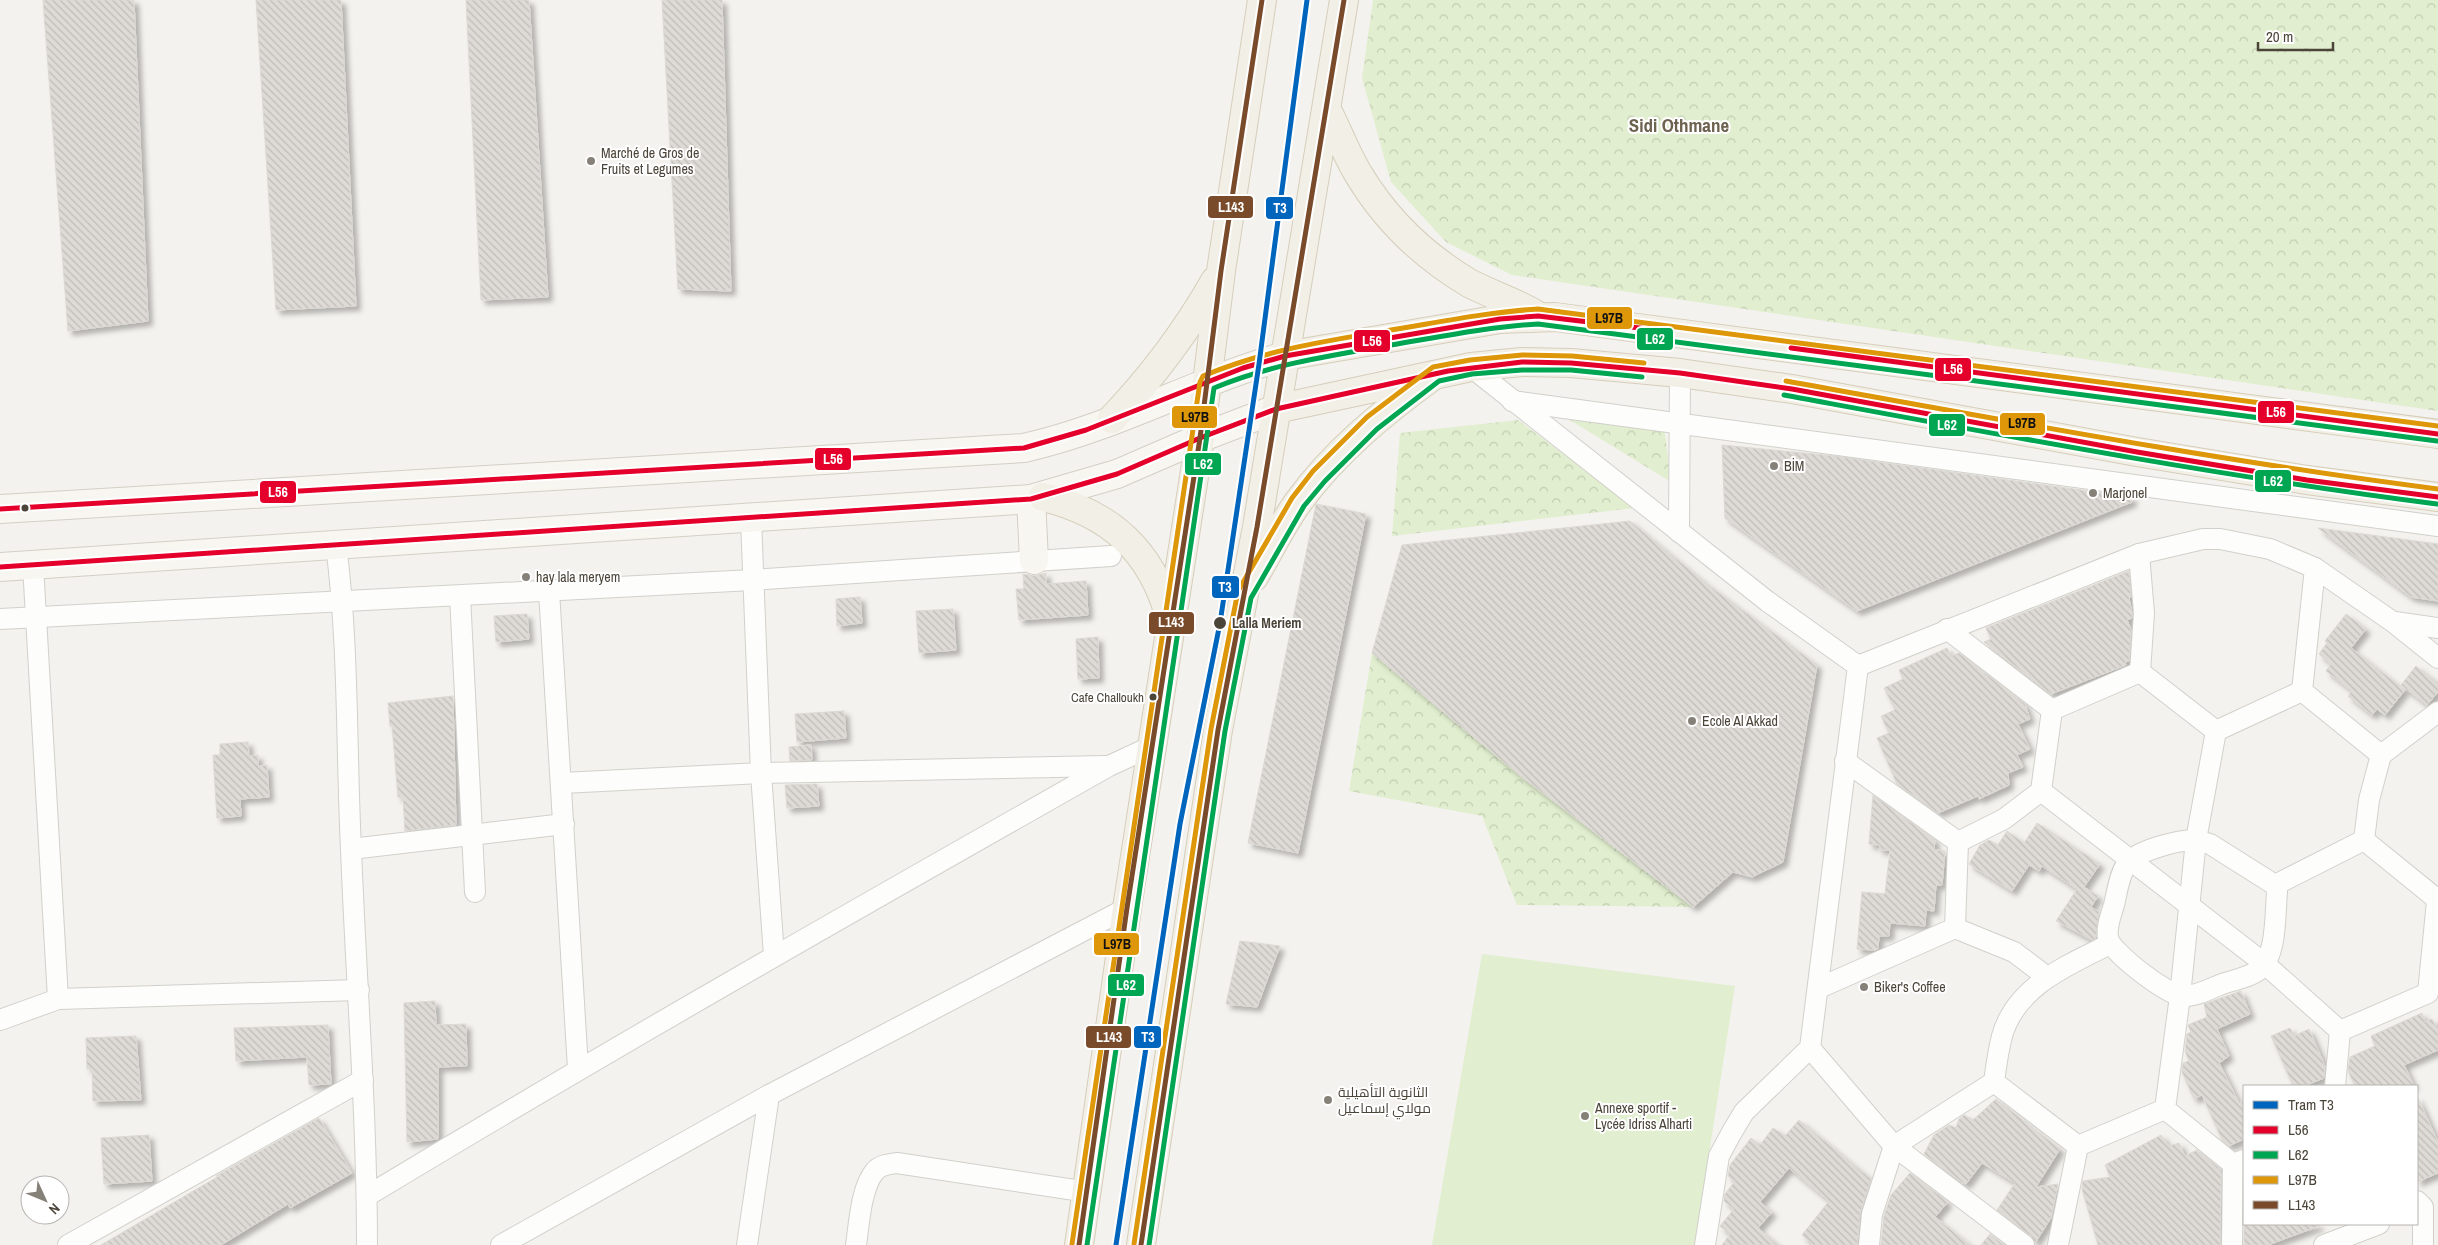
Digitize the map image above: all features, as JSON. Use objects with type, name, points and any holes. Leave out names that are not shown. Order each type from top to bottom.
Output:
[{"type":"main road","points":[[1079,1245],[1152,746],[1200,438],[1221,271],[1262,0]]},
{"type":"main road","points":[[1141,1245],[1218,730],[1244,595],[1344,0]]},
{"type":"main road","points":[[1327,110],[1358,174],[1372,196],[1407,236],[1448,270],[1471,284],[1520,305],[1538,316]]},
{"type":"main road","points":[[1112,419],[1137,392],[1182,334],[1221,271]]},
{"type":"main road","points":[[0,509],[1024,448],[1054,441],[1243,368],[1285,356],[1500,319],[1538,316],[2438,434]]},
{"type":"main road","points":[[0,567],[750,519],[1037,498],[1117,474],[1200,438],[1276,409],[1471,367],[1522,362],[1571,363],[1680,373],[1792,389],[2137,452],[2308,480],[2438,497]]},
{"type":"main road","points":[[1244,595],[1298,502],[1319,476],[1372,423],[1436,374]]},
{"type":"main road","points":[[1034,560],[1037,498]]},
{"type":"main road","points":[[1037,498],[1066,503],[1088,512],[1108,524],[1126,539],[1142,556],[1155,576],[1165,598],[1171,620]]},
{"type":"street","points":[[1471,367],[1766,601],[1858,666]]},
{"type":"street","points":[[1678,532],[1680,373]]},
{"type":"street","points":[[1512,400],[2438,526]]},
{"type":"street","points":[[750,519],[762,773],[774,956]]},
{"type":"street","points":[[1858,666],[2138,554],[2203,539],[2220,539],[2270,549],[2315,568],[2393,622],[2438,658]]},
{"type":"street","points":[[336,545],[344,603],[351,849],[363,1080],[367,1245]]},
{"type":"street","points":[[2138,554],[2144,613],[2140,672]]},
{"type":"street","points":[[0,619],[344,603],[752,580],[1111,556]]},
{"type":"street","points":[[33,565],[58,999]]},
{"type":"street","points":[[2302,691],[2315,568]]},
{"type":"street","points":[[549,591],[578,1069]]},
{"type":"street","points":[[460,596],[475,892]]},
{"type":"street","points":[[2393,622],[2438,628]]},
{"type":"street","points":[[1947,629],[2052,710]]},
{"type":"street","points":[[1705,1245],[1719,1156],[1744,1112],[1810,1048],[1858,666]]},
{"type":"street","points":[[2052,710],[2140,672]]},
{"type":"street","points":[[2140,672],[2216,730]]},
{"type":"street","points":[[2216,730],[2302,691]]},
{"type":"street","points":[[2302,691],[2381,755]]},
{"type":"street","points":[[1958,842],[2004,818],[2041,790],[2052,710]]},
{"type":"street","points":[[2364,840],[2369,800],[2381,755],[2438,712]]},
{"type":"street","points":[[2165,1109],[2180,996],[2196,840],[2216,730]]},
{"type":"street","points":[[367,1196],[578,1069],[774,956],[1109,766],[1152,746]]},
{"type":"street","points":[[1845,761],[1958,842]]},
{"type":"street","points":[[562,783],[762,773],[1109,766]]},
{"type":"street","points":[[2041,790],[2265,964],[2340,1031]]},
{"type":"street","points":[[351,849],[472,837],[564,824]]},
{"type":"street","points":[[2196,840],[2210,844],[2272,881],[2275,885],[2277,892],[2271,952],[2265,964],[2254,973],[2192,995],[2180,996],[2167,990],[2119,954],[2110,944],[2107,928],[2123,872],[2130,860],[2139,854],[2180,841],[2196,840]]},
{"type":"street","points":[[2275,885],[2364,840]]},
{"type":"street","points":[[2340,1031],[2433,997],[2438,900],[2364,840]]},
{"type":"street","points":[[1955,928],[1958,842]]},
{"type":"street","points":[[501,1245],[769,1095],[1128,908]]},
{"type":"street","points":[[1819,988],[1955,928],[2014,952],[2047,977]]},
{"type":"street","points":[[1869,1245],[1872,1214],[1894,1146],[1994,1082],[2002,1037],[2007,1024],[2026,996],[2047,977],[2110,944]]},
{"type":"street","points":[[0,1020],[58,999],[358,990]]},
{"type":"street","points":[[2335,1085],[2340,1031]]},
{"type":"street","points":[[1810,1048],[1894,1146],[2024,1245]]},
{"type":"street","points":[[68,1245],[363,1080]]},
{"type":"street","points":[[1994,1082],[2078,1146]]},
{"type":"street","points":[[747,1245],[769,1095]]},
{"type":"street","points":[[2078,1146],[2165,1109]]},
{"type":"street","points":[[2165,1109],[2239,1162],[2232,1245]]},
{"type":"street","points":[[2058,1245],[2078,1146]]},
{"type":"street","points":[[856,1245],[866,1186],[875,1171],[884,1165],[897,1163],[1088,1192]]},
{"type":"street","points":[[2423,1245],[2424,1204]]},
{"type":"street","points":[[2324,1245],[2376,1225]]},
{"type":"green space","points":[[1373,0],[2438,0],[2438,411],[1512,275],[1446,242],[1391,182],[1362,78]]},
{"type":"green space","points":[[1555,411],[1664,426],[1671,482]]},
{"type":"green space","points":[[1518,420],[1635,508],[1392,536],[1400,433]]},
{"type":"green space","points":[[1372,653],[1693,907],[1517,905],[1482,816],[1349,791]]},
{"type":"green space","name":"Annexe sportif - Lycée Idriss Alharti","points":[[1482,954],[1735,986],[1695,1245],[1432,1245]]},
{"type":"building","points":[[43,0],[134,0],[148,321],[68,331]]},
{"type":"building","points":[[256,0],[341,0],[356,306],[276,310]]},
{"type":"building","points":[[466,0],[529,0],[548,297],[481,300]]},
{"type":"building","points":[[662,0],[722,0],[731,291],[678,289]]},
{"type":"building","points":[[1722,445],[1834,456],[2132,497],[2132,502],[1857,611],[1725,518]]},
{"type":"building","points":[[1316,504],[1366,514],[1298,853],[1248,843]]},
{"type":"building","points":[[1630,521],[1707,584],[1817,665],[1783,862],[1752,877],[1733,872],[1693,907],[1523,778],[1372,653],[1402,545]]},
{"type":"building","points":[[2318,528],[2438,544],[2438,601],[2411,597]]},
{"type":"building","points":[[2129,571],[2131,597],[2129,598],[2132,618],[2127,620],[2131,630],[2129,661],[2125,662],[2126,665],[2051,694],[1984,642],[1991,639],[1986,628]]},
{"type":"building","points":[[1046,573],[1046,584],[1086,581],[1088,615],[1019,620],[1016,589],[1024,589],[1023,574],[1035,576]]},
{"type":"building","points":[[860,597],[862,623],[837,626],[836,599]]},
{"type":"building","points":[[953,609],[956,650],[919,653],[916,611]]},
{"type":"building","points":[[527,614],[529,639],[496,642],[494,616]]},
{"type":"building","points":[[2346,614],[2366,629],[2351,648],[2405,690],[2385,715],[2377,709],[2372,715],[2348,696],[2352,691],[2326,671],[2331,664],[2319,654],[2327,643],[2325,641]]},
{"type":"building","points":[[1098,637],[1099,678],[1078,679],[1076,639]]},
{"type":"building","points":[[1947,648],[1951,656],[1959,653],[2025,704],[2030,719],[2018,724],[2030,749],[2017,755],[2023,767],[2008,773],[2009,785],[1979,799],[1978,796],[1938,813],[1897,784],[1877,738],[1889,733],[1881,716],[1895,710],[1884,688],[1903,679],[1899,670]]},
{"type":"building","points":[[2416,666],[2438,683],[2438,692],[2427,705],[2401,685]]},
{"type":"building","points":[[453,696],[456,825],[405,831],[403,797],[398,797],[392,726],[390,726],[388,703]]},
{"type":"building","points":[[844,711],[846,738],[797,742],[795,714]]},
{"type":"building","points":[[248,742],[249,756],[258,755],[258,766],[267,765],[269,797],[240,799],[241,816],[217,818],[213,755],[220,755],[220,744]]},
{"type":"building","points":[[811,745],[812,760],[790,761],[789,747]]},
{"type":"building","points":[[817,784],[819,806],[787,808],[785,785]]},
{"type":"building","points":[[1873,795],[1935,840],[1934,850],[1945,851],[1942,885],[1936,885],[1934,911],[1926,910],[1925,926],[1890,923],[1889,936],[1879,936],[1878,949],[1875,950],[1857,949],[1862,892],[1885,894],[1890,850],[1879,850],[1880,845],[1869,844]]},
{"type":"building","points":[[2037,823],[2100,864],[2084,887],[2098,896],[2091,907],[2099,912],[2096,938],[2092,940],[2056,921],[2077,889],[2042,866],[2039,871],[2029,865],[2012,891],[1969,864],[1980,845],[1989,840],[1998,845],[2007,831],[2024,843]]},
{"type":"building","points":[[1240,941],[1280,946],[1257,1007],[1226,1004]]},
{"type":"building","points":[[2241,991],[2250,1014],[2217,1029],[2229,1056],[2219,1063],[2239,1103],[2243,1101],[2243,1139],[2229,1146],[2222,1140],[2202,1095],[2194,1099],[2182,1072],[2183,1063],[2189,1061],[2185,1051],[2187,1034],[2191,1032],[2188,1025],[2207,1017],[2204,1004]]},
{"type":"building","points":[[435,1001],[436,1025],[466,1024],[467,1066],[438,1067],[438,1139],[407,1142],[404,1003]]},
{"type":"building","points":[[2422,1013],[2425,1022],[2432,1019],[2438,1031],[2438,1050],[2404,1065],[2414,1085],[2355,1085],[2348,1071],[2350,1057],[2375,1046],[2371,1036]]},
{"type":"building","points":[[328,1025],[331,1084],[309,1085],[307,1057],[236,1061],[234,1028]]},
{"type":"building","points":[[2290,1028],[2294,1036],[2309,1029],[2325,1066],[2324,1078],[2306,1085],[2293,1085],[2271,1036]]},
{"type":"building","points":[[136,1036],[141,1100],[93,1101],[92,1068],[87,1069],[86,1038]]},
{"type":"building","points":[[2418,1098],[2438,1142],[2438,1173],[2418,1182]]},
{"type":"building","points":[[1996,1099],[2060,1149],[2036,1187],[2058,1184],[2051,1218],[2035,1243],[2031,1236],[1997,1210],[2015,1183],[1982,1163],[1966,1184],[1924,1154],[1934,1135],[1949,1125],[1956,1128],[1959,1119],[1964,1115],[1973,1120]]},
{"type":"building","points":[[319,1118],[352,1173],[290,1208],[288,1204],[221,1245],[101,1245],[219,1176],[216,1176]]},
{"type":"building","points":[[1799,1120],[1871,1179],[1860,1213],[1857,1245],[1814,1245],[1802,1235],[1829,1201],[1789,1168],[1760,1202],[1772,1212],[1758,1228],[1778,1245],[1722,1245],[1730,1234],[1720,1226],[1734,1209],[1724,1201],[1725,1194],[1735,1181],[1728,1176],[1730,1165],[1751,1138],[1760,1145],[1773,1128],[1785,1136]]},
{"type":"building","points":[[149,1135],[152,1181],[104,1184],[101,1138]]},
{"type":"building","points":[[2161,1135],[2169,1146],[2179,1143],[2185,1156],[2197,1150],[2218,1167],[2221,1174],[2220,1245],[2098,1245],[2082,1189],[2083,1181],[2110,1177],[2105,1165]]},
{"type":"building","points":[[1910,1173],[1948,1202],[1935,1217],[1970,1245],[1881,1245],[1884,1216],[1891,1195]]},
{"type":"building","points":[[2244,1225],[2319,1225],[2268,1245],[2244,1245]]},
{"type":"building","points":[[1990,1234],[2004,1245],[1981,1245]]},
{"type":"tram line","name":"T3","points":[[1116,1245],[1180,824],[1220,623],[1259,364],[1307,0]]},
{"type":"transit line","name":"L143","points":[[1079,1245],[1127,908],[1200,438],[1221,271],[1262,0]]},
{"type":"transit line","name":"L143","points":[[1141,1245],[1218,730],[1257,527],[1344,0]]},
{"type":"transit line","name":"L97B","points":[[1072,1244],[1200,382],[1203,376],[1249,359],[1319,343],[1501,312],[1538,309],[2438,426]]},
{"type":"transit line","name":"L56","points":[[0,509],[1024,448],[1086,430],[1243,368],[1285,356],[1500,319],[1538,316],[1648,329]]},
{"type":"transit line","name":"L62","points":[[1087,1245],[1214,388],[1257,373],[1323,357],[1501,327],[1538,324],[2437,441]]},
{"type":"transit line","name":"L56","points":[[1791,348],[2438,434]]},
{"type":"transit line","name":"L97B","points":[[1134,1244],[1211,729],[1238,591],[1292,498],[1313,471],[1367,417],[1433,367],[1470,360],[1522,355],[1572,356],[1644,363]]},
{"type":"transit line","name":"L56","points":[[0,567],[1031,499],[1117,474],[1200,438],[1276,409],[1448,371],[1522,362],[1571,363],[1680,373],[1792,389],[2137,452],[2307,480],[2438,497]]},
{"type":"transit line","name":"L62","points":[[1149,1245],[1225,731],[1251,598],[1304,506],[1325,481],[1377,429],[1439,381],[1472,374],[1522,370],[1571,370],[1642,377]]},
{"type":"transit line","name":"L97B","points":[[1786,381],[2193,453],[2438,489]]},
{"type":"transit line","name":"L62","points":[[1784,395],[2191,468],[2437,504]]},
{"type":"place","name":"Marché de Gros de Fruits et Legumes","points":[[591,161]]},
{"type":"place","name":"BİM","points":[[1774,466]]},
{"type":"place","name":"Marjonel","points":[[2093,493]]},
{"type":"place","name":"hay lala meryem","points":[[526,577]]},
{"type":"place","name":"Lalla Meriem","points":[[1220,623]]},
{"type":"place","name":"Cafe Challoukh","points":[[1153,697]]},
{"type":"place","name":"Ecole Al Akkad","points":[[1692,721]]},
{"type":"place","name":"Biker's Coffee","points":[[1864,987]]},
{"type":"place","name":"الثانوية التأهيلية مولاي إسماعيل","points":[[1328,1100]]},
{"type":"place","name":"Annexe sportif - Lycée Idriss Alharti","points":[[1585,1116]]},
{"type":"district","name":"Sidi Othmane","points":[[1679,125]]}]
